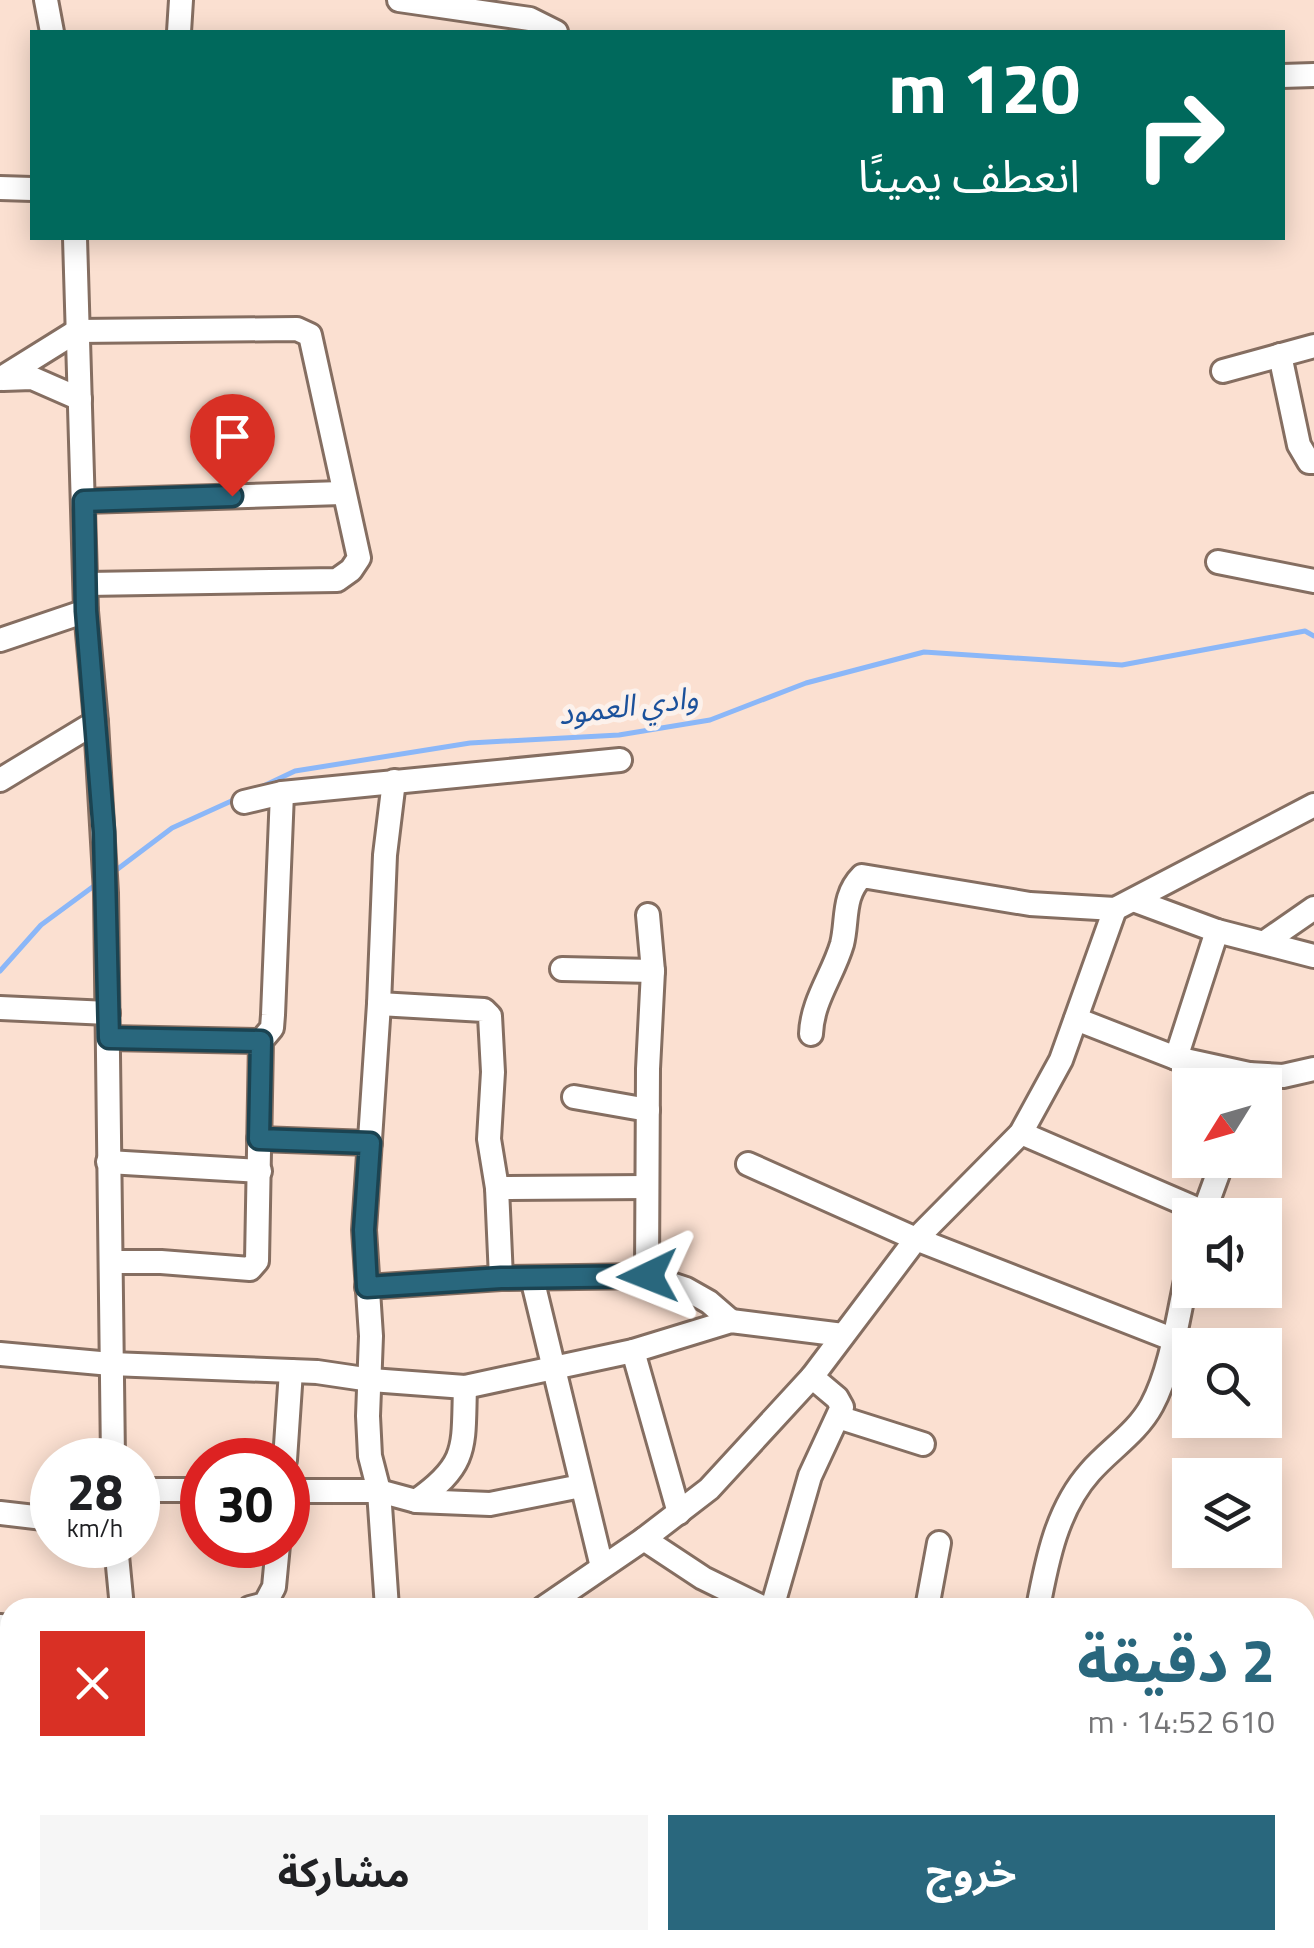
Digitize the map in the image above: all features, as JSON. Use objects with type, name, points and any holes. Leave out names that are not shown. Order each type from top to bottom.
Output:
[{"type":"street","points":[[46,0],[52,30]]},
{"type":"street","points":[[179,30],[181,0]]},
{"type":"street","points":[[399,0],[530,19],[552,30]]},
{"type":"street","points":[[1285,76],[1314,74]]},
{"type":"street","points":[[0,188],[30,190]]},
{"type":"street","points":[[75,240],[86,611],[106,893],[113,1438]]},
{"type":"street","points":[[0,379],[78,331],[297,329],[310,335],[342,493],[360,558],[351,570],[336,580],[86,584]]},
{"type":"street","points":[[1223,371],[1314,346]]},
{"type":"street","points":[[1280,356],[1299,445],[1309,462],[1314,462]]},
{"type":"street","points":[[0,379],[32,378],[80,399]]},
{"type":"street","points":[[84,501],[342,493]]},
{"type":"street","points":[[1218,562],[1314,581]]},
{"type":"street","points":[[0,640],[86,611]]},
{"type":"street","points":[[0,780],[96,722]]},
{"type":"street","points":[[244,802],[282,793],[620,760]]},
{"type":"street","points":[[386,1598],[379,1491],[370,1456],[371,1380],[364,1230],[385,856],[394,781]]},
{"type":"street","points":[[112,1262],[250,1269],[257,1261],[261,1041],[272,1028],[274,1015],[282,793]]},
{"type":"street","points":[[557,1598],[679,1514],[736,1462],[812,1377],[916,1239],[1022,1133],[1050,1083],[1125,905],[1314,805]]},
{"type":"street","points":[[810,1034],[811,1017],[842,942],[848,897],[862,876],[1030,904],[1125,905],[1314,956]]},
{"type":"street","points":[[1264,942],[1314,908]]},
{"type":"street","points":[[648,914],[653,971],[648,1276]]},
{"type":"street","points":[[1176,1058],[1217,930]]},
{"type":"street","points":[[562,969],[653,971]]},
{"type":"street","points":[[379,1004],[484,1010],[490,1016],[490,1138],[501,1278]]},
{"type":"street","points":[[0,1008],[108,1013]]},
{"type":"street","points":[[1076,1019],[1210,1068]]},
{"type":"street","points":[[109,1038],[261,1041]]},
{"type":"street","points":[[1282,1076],[1314,1069]]},
{"type":"street","points":[[574,1096],[648,1110]]},
{"type":"street","points":[[1022,1133],[1172,1200]]},
{"type":"street","points":[[259,1139],[370,1143]]},
{"type":"street","points":[[108,1162],[260,1170]]},
{"type":"street","points":[[748,1164],[916,1239],[1172,1339],[1147,1413],[1092,1470],[1067,1504],[1040,1598]]},
{"type":"street","points":[[496,1188],[647,1187]]},
{"type":"street","points":[[367,1287],[501,1278],[648,1276],[686,1288],[731,1322]]},
{"type":"street","points":[[532,1278],[602,1567]]},
{"type":"street","points":[[0,1354],[111,1364],[291,1371],[466,1387],[633,1350],[731,1322],[843,1335]]},
{"type":"street","points":[[633,1350],[679,1514]]},
{"type":"street","points":[[286,1438],[291,1371]]},
{"type":"street","points":[[775,1598],[810,1476],[841,1404],[812,1377]]},
{"type":"street","points":[[416,1502],[442,1483],[458,1462],[464,1443],[466,1387]]},
{"type":"street","points":[[838,1417],[923,1444]]},
{"type":"street","points":[[310,1491],[379,1491],[416,1502],[490,1504],[581,1486]]},
{"type":"street","points":[[0,1513],[30,1516]]},
{"type":"street","points":[[644,1539],[703,1578],[744,1598]]},
{"type":"street","points":[[928,1598],[939,1543]]},
{"type":"street","points":[[118,1568],[121,1598]]},
{"type":"street","points":[[268,1598],[276,1568]]},
{"type":"waterway","name":"وادي العمود","points":[[257,789],[295,771],[470,743],[619,735],[710,720],[806,683],[924,652],[1122,665],[1305,631],[1314,636]]},
{"type":"waterway","name":"وادي العمود","points":[[111,874],[172,828],[238,798]]},
{"type":"waterway","name":"وادي العمود","points":[[0,971],[41,925],[98,883]]},
{"type":"route","points":[[232,496],[84,501],[86,611],[104,832],[109,1038],[261,1041],[259,1139],[370,1143],[364,1230],[367,1287],[501,1278],[648,1276]]}]
